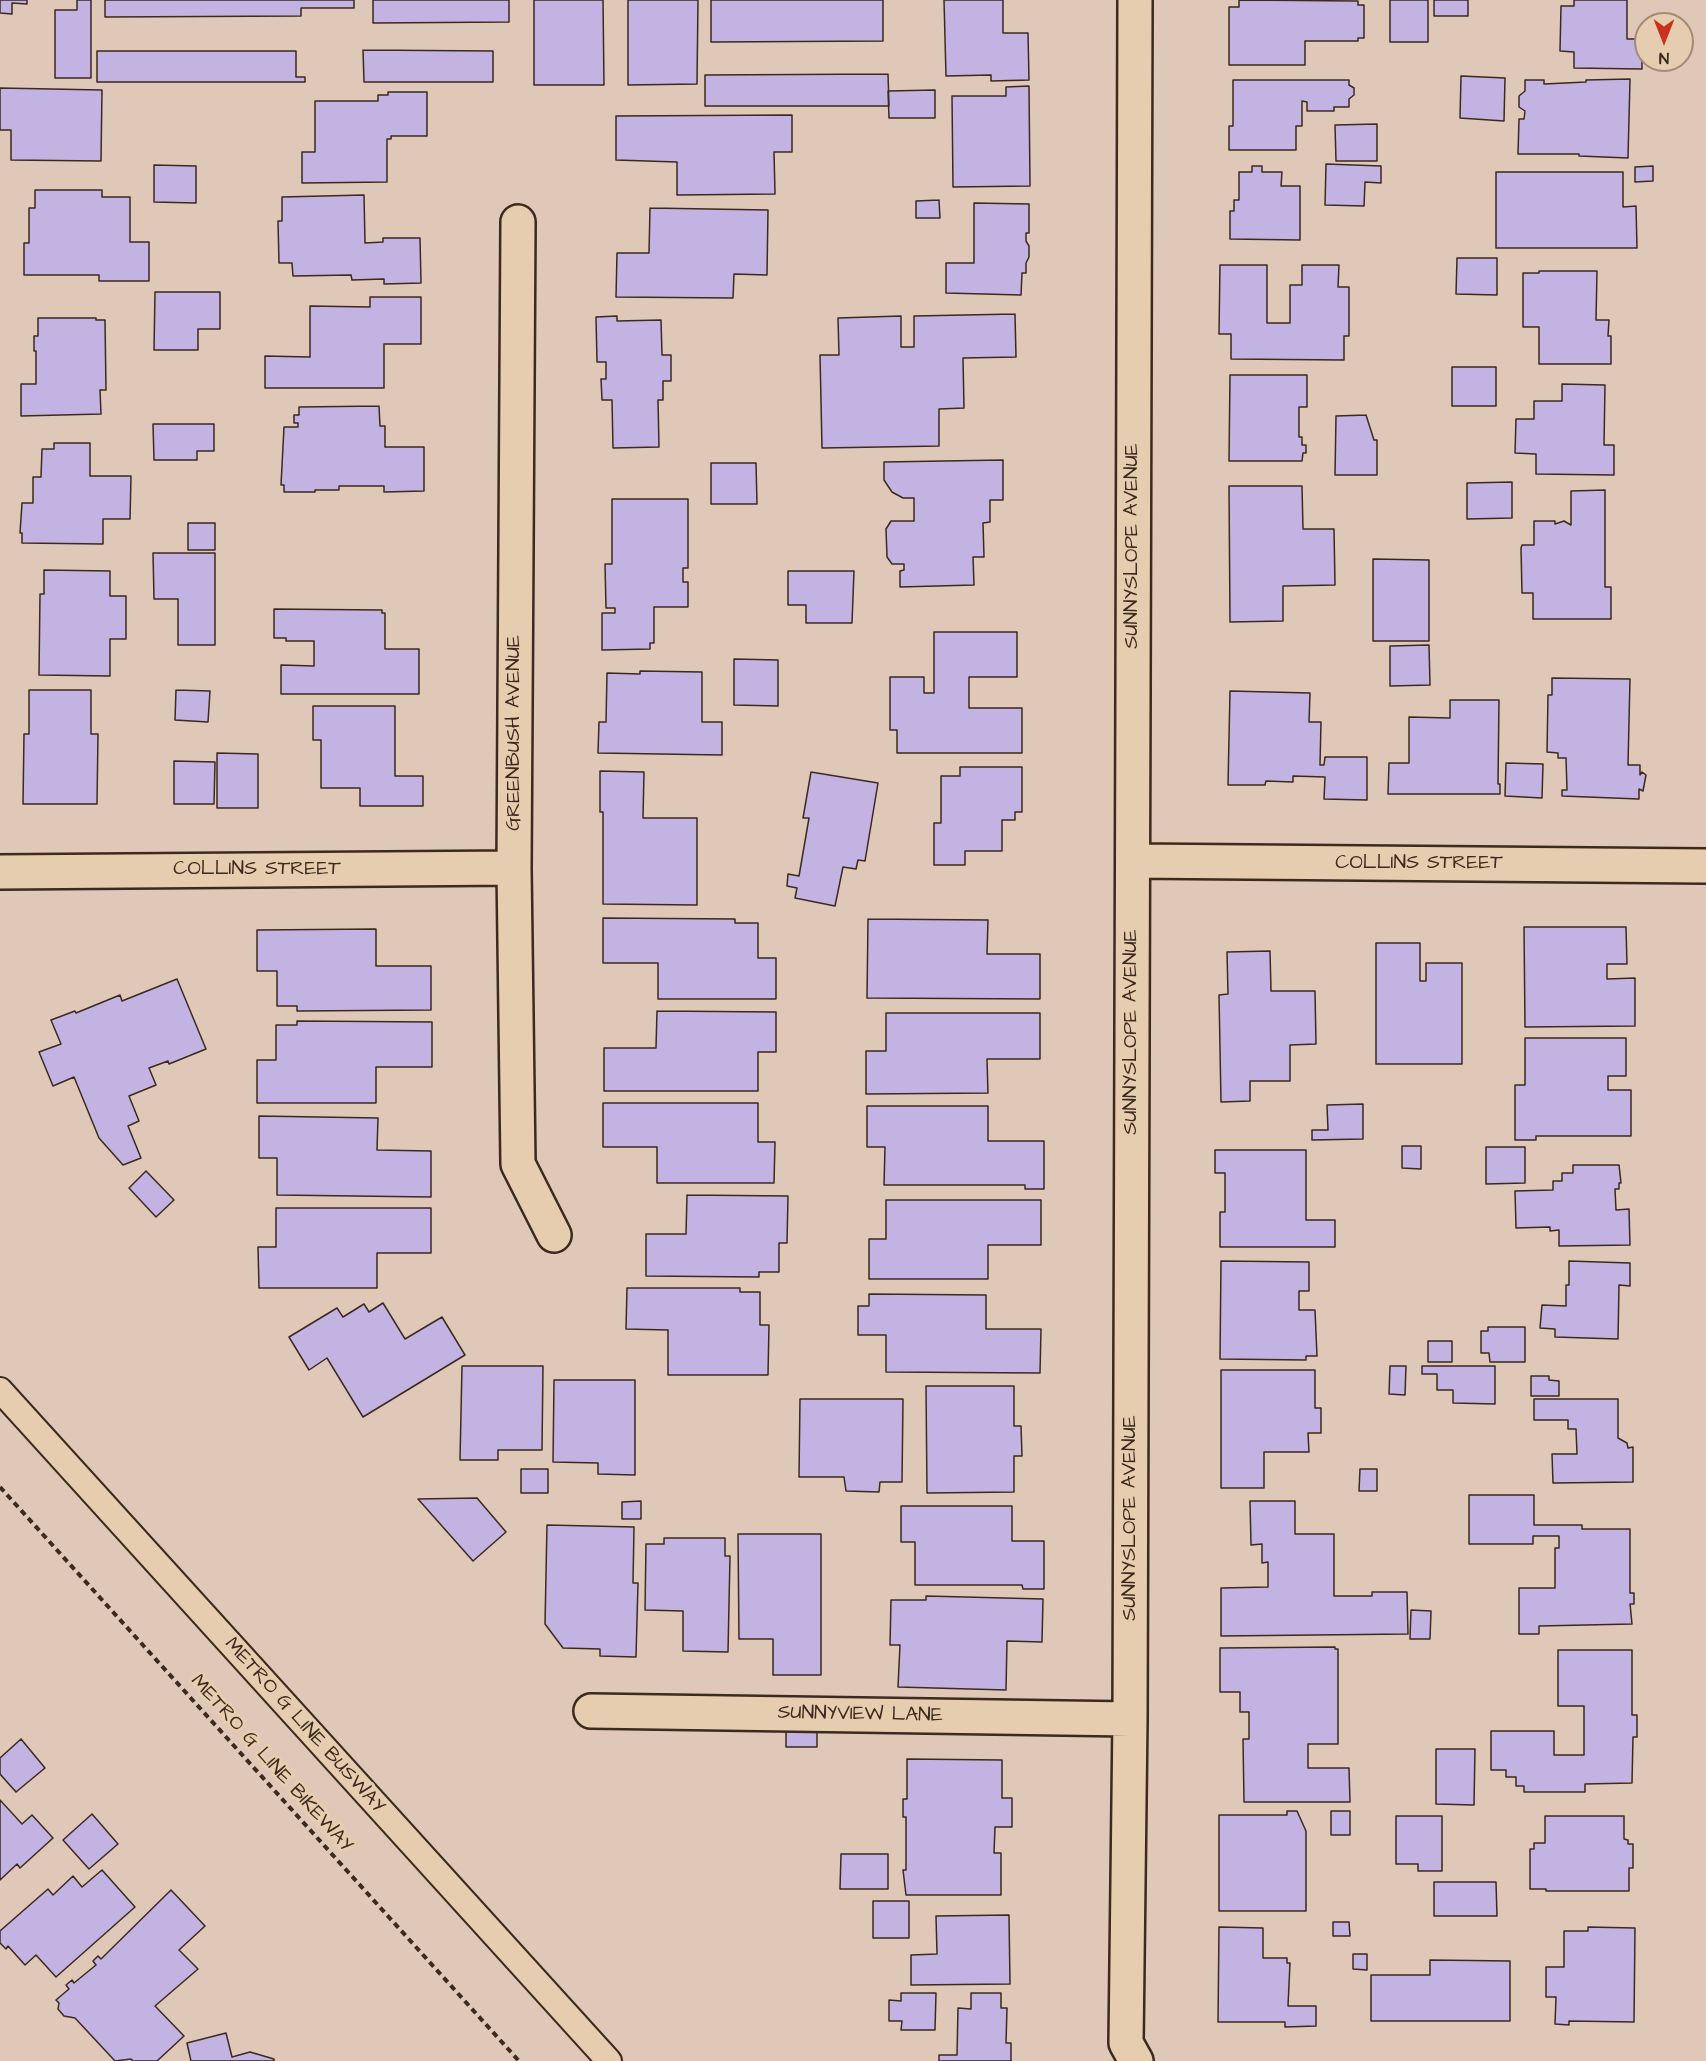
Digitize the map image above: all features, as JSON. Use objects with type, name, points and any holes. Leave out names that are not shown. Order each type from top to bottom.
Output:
[{"type":"street","name":"SUNNYSLOPE AVENUE","points":[[1135,0],[1130,1719],[1126,2043],[1136,2061]]},
{"type":"street","name":"GREENBUSH AVENUE","points":[[518,222],[514,867],[518,1164],[554,1235]]},
{"type":"street","name":"COLLINS STREET","points":[[1132,861],[1706,866]]},
{"type":"street","name":"COLLINS STREET","points":[[0,872],[514,867]]},
{"type":"street","name":"SUNNYVIEW LANE","points":[[591,1711],[1130,1719]]},
{"type":"lane","name":"METRO G LINE BUSWAY","points":[[0,1390],[609,2061]]},
{"type":"path","name":"METRO G LINE BIKEWAY","points":[[0,1487],[519,2061]]},
{"type":"building","points":[[0,0],[27,0],[27,4],[12,3],[12,14],[0,13]]},
{"type":"building","points":[[77,0],[91,0],[91,78],[55,78],[55,10],[77,10]]},
{"type":"building","points":[[105,0],[354,0],[354,8],[301,8],[301,16],[105,17]]},
{"type":"building","points":[[373,0],[509,0],[509,22],[373,23]]},
{"type":"building","points":[[534,0],[603,0],[604,85],[534,85]]},
{"type":"building","points":[[628,0],[698,0],[697,84],[628,85]]},
{"type":"building","points":[[711,0],[883,0],[883,41],[711,42]]},
{"type":"building","points":[[944,0],[1003,0],[1003,33],[1028,33],[1029,80],[991,81],[991,75],[946,76]]},
{"type":"building","points":[[1239,0],[1358,1],[1358,5],[1364,5],[1364,38],[1358,38],[1358,41],[1305,41],[1305,65],[1229,65],[1229,7],[1239,7]]},
{"type":"building","points":[[1390,0],[1428,0],[1428,42],[1390,42]]},
{"type":"building","points":[[1434,0],[1468,0],[1468,16],[1434,16]]},
{"type":"building","points":[[1574,0],[1627,0],[1627,39],[1634,39],[1634,69],[1574,68],[1574,52],[1560,51],[1561,6],[1574,6]]},
{"type":"building","points":[[363,50],[493,51],[493,82],[364,82]]},
{"type":"building","points":[[97,51],[296,51],[296,77],[305,77],[305,82],[97,82]]},
{"type":"building","points":[[888,74],[889,106],[705,106],[705,75]]},
{"type":"building","points":[[1461,76],[1505,78],[1504,121],[1460,118]]},
{"type":"building","points":[[1630,79],[1628,158],[1579,156],[1579,154],[1518,154],[1519,119],[1524,119],[1525,111],[1519,107],[1519,96],[1525,91],[1525,80],[1544,80],[1544,84]]},
{"type":"building","points":[[1233,80],[1349,80],[1349,85],[1354,88],[1354,95],[1349,99],[1349,107],[1334,107],[1334,111],[1307,111],[1307,102],[1302,101],[1302,126],[1296,126],[1296,150],[1229,150],[1229,126],[1233,126]]},
{"type":"building","points":[[1029,86],[1030,186],[953,187],[952,96],[1006,96],[1006,87]]},
{"type":"building","points":[[0,88],[102,90],[101,161],[11,160],[11,130],[0,130]]},
{"type":"building","points":[[935,90],[935,118],[889,118],[888,91]]},
{"type":"building","points":[[388,92],[427,92],[427,136],[391,136],[391,139],[387,139],[387,182],[302,183],[302,152],[315,152],[315,101],[378,101],[378,95],[388,95]]},
{"type":"building","points":[[792,115],[792,152],[774,152],[775,194],[677,195],[677,162],[616,160],[616,116]]},
{"type":"building","points":[[1377,124],[1377,161],[1336,161],[1335,125]]},
{"type":"building","points":[[1326,164],[1381,166],[1381,183],[1365,182],[1364,206],[1325,205]]},
{"type":"building","points":[[154,165],[196,166],[196,203],[154,202]]},
{"type":"building","points":[[1252,166],[1262,166],[1262,172],[1282,172],[1281,186],[1300,186],[1300,240],[1230,239],[1230,211],[1234,211],[1234,200],[1239,200],[1239,172],[1252,172]]},
{"type":"building","points":[[1653,166],[1653,181],[1635,182],[1635,167]]},
{"type":"building","points":[[1496,172],[1623,172],[1623,207],[1636,206],[1637,248],[1496,248]]},
{"type":"building","points":[[35,190],[102,190],[102,197],[130,197],[130,242],[149,242],[149,281],[99,281],[99,275],[24,275],[24,243],[29,243],[29,208],[35,208]]},
{"type":"building","points":[[364,195],[365,243],[383,242],[383,238],[420,238],[421,283],[384,284],[384,279],[352,280],[351,275],[293,276],[292,263],[279,263],[278,221],[282,221],[282,197]]},
{"type":"building","points":[[939,200],[940,218],[916,218],[916,201]]},
{"type":"building","points":[[974,203],[1029,204],[1029,233],[1026,233],[1026,241],[1029,246],[1029,257],[1026,263],[1026,273],[1022,273],[1021,295],[946,293],[946,263],[974,263]]},
{"type":"building","points":[[650,208],[768,210],[767,275],[734,274],[733,298],[616,297],[617,253],[649,253]]},
{"type":"building","points":[[1457,258],[1497,258],[1497,295],[1456,294]]},
{"type":"building","points":[[1220,265],[1267,265],[1267,323],[1290,323],[1290,285],[1302,285],[1302,265],[1339,265],[1338,287],[1349,287],[1349,336],[1344,336],[1344,360],[1231,359],[1231,334],[1219,334]]},
{"type":"building","points":[[1539,271],[1597,271],[1596,320],[1609,320],[1611,364],[1539,364],[1539,327],[1523,327],[1523,273],[1539,273]]},
{"type":"building","points":[[155,292],[220,292],[220,329],[198,329],[198,350],[154,350]]},
{"type":"building","points":[[370,297],[421,297],[421,344],[384,344],[384,388],[265,388],[265,356],[310,357],[310,306],[370,307]]},
{"type":"building","points":[[1015,314],[1016,357],[963,358],[964,408],[939,409],[939,446],[822,448],[820,355],[839,355],[838,318],[901,316],[901,347],[914,347],[914,316]]},
{"type":"building","points":[[617,316],[617,321],[661,320],[662,355],[671,355],[671,381],[663,381],[663,400],[658,400],[659,447],[613,448],[612,400],[602,400],[601,379],[606,379],[606,362],[597,362],[596,317]]},
{"type":"building","points":[[38,318],[105,320],[106,390],[100,390],[101,414],[21,416],[21,384],[36,384],[34,336],[38,336]]},
{"type":"building","points":[[1452,367],[1496,367],[1496,406],[1452,406]]},
{"type":"building","points":[[1230,375],[1307,375],[1307,407],[1299,407],[1299,437],[1302,437],[1302,445],[1306,445],[1306,453],[1303,453],[1302,461],[1229,461]]},
{"type":"building","points":[[1562,384],[1605,385],[1604,445],[1614,445],[1614,475],[1536,474],[1536,454],[1515,453],[1516,419],[1534,419],[1534,401],[1562,401]]},
{"type":"building","points":[[379,406],[380,426],[385,426],[385,447],[424,447],[424,491],[384,492],[384,486],[339,486],[339,490],[284,492],[284,485],[281,485],[284,427],[298,427],[298,423],[294,423],[294,415],[299,415],[299,407]]},
{"type":"building","points":[[1366,415],[1374,440],[1377,440],[1377,475],[1335,475],[1336,416]]},
{"type":"building","points":[[153,424],[214,424],[214,451],[197,451],[197,460],[154,460]]},
{"type":"building","points":[[54,443],[90,443],[90,476],[131,476],[130,519],[103,519],[103,544],[22,543],[22,533],[20,533],[22,503],[33,503],[33,477],[41,477],[42,449],[54,449]]},
{"type":"building","points":[[1003,460],[1003,500],[990,500],[990,522],[983,523],[984,557],[973,557],[974,585],[900,587],[900,571],[904,570],[904,564],[892,564],[887,557],[886,529],[891,521],[914,521],[914,498],[903,498],[892,492],[884,480],[884,462]]},
{"type":"building","points":[[711,463],[756,463],[757,504],[711,504]]},
{"type":"building","points":[[1512,482],[1512,518],[1467,519],[1467,483]]},
{"type":"building","points":[[1229,486],[1302,486],[1303,529],[1334,529],[1335,585],[1283,586],[1283,621],[1230,622]]},
{"type":"building","points":[[1605,490],[1605,587],[1611,587],[1611,619],[1533,619],[1533,593],[1522,593],[1521,548],[1522,545],[1534,545],[1534,521],[1555,521],[1555,524],[1564,521],[1571,525],[1571,491]]},
{"type":"building","points":[[612,499],[688,499],[688,568],[683,568],[683,582],[688,582],[688,607],[654,607],[654,643],[650,643],[650,649],[602,650],[602,613],[615,613],[615,608],[606,608],[605,564],[612,564]]},
{"type":"building","points":[[188,523],[215,523],[215,550],[188,550]]},
{"type":"building","points":[[153,553],[215,553],[215,645],[178,645],[178,599],[154,599]]},
{"type":"building","points":[[1373,559],[1429,560],[1429,641],[1373,641]]},
{"type":"building","points":[[44,570],[110,571],[110,596],[126,596],[126,639],[110,639],[110,676],[39,675],[40,594],[44,594]]},
{"type":"building","points":[[788,571],[854,571],[852,623],[806,623],[806,605],[788,605]]},
{"type":"building","points":[[274,609],[382,610],[382,613],[385,613],[385,649],[419,649],[419,694],[281,694],[281,665],[314,666],[314,641],[286,641],[286,638],[274,638]]},
{"type":"building","points":[[934,632],[1017,632],[1017,677],[969,677],[969,708],[1022,708],[1022,753],[897,753],[897,730],[890,730],[890,677],[924,677],[924,693],[934,693]]},
{"type":"building","points":[[1429,645],[1430,685],[1390,686],[1390,646]]},
{"type":"building","points":[[734,659],[778,660],[778,706],[734,705]]},
{"type":"building","points":[[640,671],[702,672],[702,722],[722,722],[722,755],[598,753],[599,722],[606,722],[607,673],[640,674]]},
{"type":"building","points":[[1552,678],[1630,679],[1628,765],[1640,765],[1640,775],[1642,772],[1646,775],[1643,791],[1639,789],[1639,799],[1562,796],[1562,790],[1567,790],[1566,758],[1558,758],[1558,753],[1547,752],[1548,695],[1552,695]]},
{"type":"building","points":[[29,690],[91,690],[91,734],[98,734],[97,804],[23,804],[24,734],[29,734]]},
{"type":"building","points":[[176,690],[210,691],[208,722],[175,720]]},
{"type":"building","points":[[1230,691],[1310,693],[1309,722],[1321,722],[1320,765],[1324,765],[1325,757],[1367,757],[1367,800],[1324,799],[1325,777],[1293,776],[1293,782],[1266,781],[1265,785],[1228,785]]},
{"type":"building","points":[[1450,700],[1499,700],[1498,784],[1500,784],[1500,794],[1388,794],[1389,763],[1409,763],[1409,717],[1450,718]]},
{"type":"building","points":[[313,706],[395,706],[395,776],[423,776],[423,806],[360,806],[360,788],[321,788],[321,740],[313,740]]},
{"type":"building","points":[[217,753],[258,754],[258,808],[217,808]]},
{"type":"building","points":[[174,761],[215,762],[214,804],[174,804]]},
{"type":"building","points":[[1506,763],[1543,764],[1542,798],[1505,796]]},
{"type":"building","points":[[960,767],[1022,767],[1022,812],[1015,812],[1015,820],[1002,820],[1002,851],[965,851],[965,865],[934,865],[934,823],[941,823],[941,776],[960,776]]},
{"type":"building","points":[[600,771],[644,772],[643,818],[697,818],[697,905],[603,904],[603,812],[600,812]]},
{"type":"building","points":[[811,772],[878,783],[865,861],[858,860],[856,869],[843,867],[835,906],[795,898],[797,888],[787,886],[788,874],[799,876],[809,818],[803,818]]},
{"type":"building","points":[[603,918],[735,919],[735,923],[758,923],[758,958],[776,958],[776,999],[658,999],[658,963],[603,963]]},
{"type":"building","points":[[868,919],[988,920],[987,954],[1040,954],[1040,999],[867,998]]},
{"type":"building","points":[[1524,927],[1626,927],[1627,964],[1607,964],[1607,979],[1635,978],[1635,1026],[1525,1027]]},
{"type":"building","points":[[376,929],[376,966],[431,966],[431,1010],[297,1011],[297,1006],[277,1006],[277,971],[257,971],[257,930]]},
{"type":"building","points":[[1376,943],[1420,943],[1420,981],[1426,981],[1426,963],[1462,963],[1462,1064],[1376,1064]]},
{"type":"building","points":[[1270,951],[1271,991],[1315,991],[1316,1044],[1290,1045],[1290,1081],[1250,1081],[1250,1101],[1221,1102],[1219,995],[1228,994],[1227,952]]},
{"type":"building","points":[[177,979],[206,1049],[169,1064],[168,1061],[149,1068],[156,1085],[129,1096],[139,1121],[128,1126],[141,1158],[123,1165],[99,1138],[74,1077],[53,1086],[39,1052],[61,1044],[51,1020],[75,1011],[76,1013],[120,995],[122,1001]]},
{"type":"building","points":[[657,1011],[776,1012],[776,1052],[758,1052],[758,1091],[604,1091],[604,1048],[656,1048]]},
{"type":"building","points":[[886,1013],[1040,1013],[1040,1059],[987,1059],[988,1093],[866,1094],[866,1051],[886,1051]]},
{"type":"building","points":[[297,1021],[432,1022],[432,1067],[376,1067],[376,1103],[257,1103],[257,1060],[276,1060],[276,1025],[297,1025]]},
{"type":"building","points":[[1525,1038],[1626,1038],[1626,1076],[1608,1076],[1608,1090],[1631,1090],[1631,1136],[1536,1136],[1536,1140],[1515,1140],[1515,1085],[1525,1085]]},
{"type":"building","points":[[603,1103],[758,1103],[758,1142],[775,1142],[774,1183],[657,1183],[657,1147],[603,1147]]},
{"type":"building","points":[[1363,1104],[1363,1139],[1312,1140],[1312,1130],[1328,1130],[1327,1105]]},
{"type":"building","points":[[867,1106],[988,1106],[988,1141],[1044,1141],[1044,1189],[1025,1189],[1025,1185],[884,1185],[885,1147],[867,1147]]},
{"type":"building","points":[[259,1116],[378,1118],[377,1150],[431,1151],[431,1197],[277,1195],[277,1158],[259,1158]]},
{"type":"building","points":[[1402,1146],[1421,1146],[1421,1169],[1402,1168]]},
{"type":"building","points":[[1486,1147],[1525,1147],[1525,1183],[1486,1184]]},
{"type":"building","points":[[1215,1150],[1306,1150],[1306,1220],[1335,1220],[1335,1247],[1220,1247],[1220,1212],[1225,1212],[1225,1173],[1215,1173]]},
{"type":"building","points":[[1573,1165],[1619,1165],[1621,1183],[1619,1183],[1619,1189],[1615,1189],[1616,1210],[1629,1209],[1630,1245],[1559,1246],[1559,1230],[1550,1231],[1550,1227],[1516,1228],[1515,1191],[1553,1190],[1553,1181],[1562,1181],[1562,1173],[1573,1173]]},
{"type":"building","points":[[146,1171],[174,1200],[156,1217],[129,1188]]},
{"type":"building","points":[[687,1195],[788,1196],[787,1243],[779,1243],[779,1272],[759,1272],[759,1277],[646,1276],[646,1234],[686,1234]]},
{"type":"building","points":[[886,1200],[1041,1200],[1041,1245],[988,1245],[988,1279],[869,1279],[869,1239],[886,1239]]},
{"type":"building","points":[[276,1208],[431,1208],[431,1253],[377,1253],[377,1288],[259,1288],[258,1247],[276,1247]]},
{"type":"building","points":[[1221,1261],[1309,1262],[1309,1291],[1299,1291],[1299,1310],[1315,1310],[1317,1356],[1306,1356],[1306,1360],[1220,1359]]},
{"type":"building","points":[[1569,1261],[1630,1263],[1630,1286],[1619,1285],[1618,1339],[1555,1337],[1555,1329],[1540,1328],[1542,1305],[1566,1306]]},
{"type":"building","points":[[627,1288],[740,1288],[740,1292],[760,1292],[760,1325],[769,1325],[768,1375],[668,1375],[668,1330],[626,1329]]},
{"type":"building","points":[[869,1294],[986,1295],[986,1329],[1041,1329],[1040,1373],[886,1372],[886,1335],[858,1335],[858,1306],[869,1306]]},
{"type":"building","points":[[383,1303],[405,1339],[442,1317],[465,1355],[363,1417],[327,1358],[309,1370],[289,1337],[337,1308],[343,1317],[364,1304],[369,1312]]},
{"type":"building","points":[[1488,1327],[1525,1327],[1525,1362],[1490,1362],[1489,1353],[1481,1353],[1481,1331],[1488,1331]]},
{"type":"building","points":[[1428,1341],[1452,1341],[1452,1362],[1428,1362]]},
{"type":"building","points":[[462,1366],[543,1366],[542,1450],[498,1450],[498,1460],[460,1460]]},
{"type":"building","points":[[1390,1366],[1406,1366],[1405,1395],[1389,1394]]},
{"type":"building","points":[[1422,1366],[1495,1366],[1495,1404],[1453,1403],[1453,1390],[1437,1390],[1437,1374],[1422,1374]]},
{"type":"building","points":[[1221,1370],[1315,1370],[1315,1408],[1321,1408],[1321,1433],[1308,1433],[1309,1452],[1264,1452],[1264,1488],[1221,1488]]},
{"type":"building","points":[[1531,1376],[1549,1376],[1549,1380],[1559,1381],[1559,1396],[1531,1396]]},
{"type":"building","points":[[554,1380],[635,1380],[635,1475],[598,1474],[598,1463],[553,1462]]},
{"type":"building","points":[[926,1386],[1014,1386],[1014,1426],[1021,1426],[1022,1456],[1014,1456],[1014,1492],[927,1493]]},
{"type":"building","points":[[800,1399],[903,1399],[902,1482],[880,1482],[879,1492],[846,1491],[844,1477],[799,1477]]},
{"type":"building","points":[[1534,1399],[1618,1399],[1618,1438],[1627,1443],[1628,1448],[1633,1447],[1633,1482],[1553,1483],[1552,1454],[1577,1454],[1576,1429],[1568,1429],[1568,1420],[1534,1420]]},
{"type":"building","points":[[521,1469],[548,1469],[548,1493],[521,1493]]},
{"type":"building","points":[[1360,1469],[1377,1469],[1377,1491],[1359,1491]]},
{"type":"building","points":[[1469,1495],[1534,1495],[1534,1525],[1582,1525],[1582,1529],[1630,1529],[1630,1593],[1634,1593],[1634,1604],[1630,1604],[1632,1624],[1539,1626],[1539,1634],[1519,1634],[1519,1588],[1555,1588],[1555,1548],[1559,1548],[1559,1536],[1533,1536],[1533,1544],[1469,1544]]},
{"type":"building","points":[[477,1498],[506,1532],[473,1561],[418,1499]]},
{"type":"building","points":[[641,1501],[641,1519],[622,1519],[622,1502]]},
{"type":"building","points":[[1250,1501],[1295,1501],[1295,1534],[1334,1534],[1334,1596],[1372,1596],[1372,1592],[1407,1592],[1408,1634],[1221,1636],[1221,1588],[1268,1587],[1268,1562],[1262,1563],[1262,1544],[1251,1545]]},
{"type":"building","points":[[901,1506],[1012,1506],[1012,1541],[1044,1541],[1044,1589],[1023,1589],[1022,1585],[915,1585],[915,1542],[901,1542]]},
{"type":"building","points":[[547,1525],[634,1527],[633,1583],[638,1583],[636,1657],[600,1656],[600,1649],[563,1648],[545,1624]]},
{"type":"building","points":[[738,1534],[821,1534],[821,1675],[773,1675],[773,1639],[739,1639]]},
{"type":"building","points":[[664,1538],[725,1538],[725,1556],[730,1556],[728,1652],[683,1651],[683,1611],[645,1610],[646,1544],[664,1544]]},
{"type":"building","points":[[926,1596],[1043,1599],[1042,1642],[1007,1641],[1006,1690],[898,1687],[900,1645],[890,1645],[891,1600],[926,1600]]},
{"type":"building","points":[[1411,1610],[1431,1611],[1430,1639],[1410,1639]]},
{"type":"building","points":[[1335,1647],[1338,1649],[1338,1744],[1308,1744],[1308,1768],[1349,1768],[1350,1802],[1244,1802],[1243,1739],[1249,1739],[1249,1712],[1240,1712],[1240,1692],[1220,1692],[1220,1648]]},
{"type":"building","points":[[1558,1650],[1632,1650],[1632,1715],[1637,1715],[1637,1737],[1633,1737],[1632,1783],[1585,1784],[1585,1792],[1524,1792],[1524,1786],[1516,1786],[1516,1777],[1506,1777],[1506,1770],[1491,1770],[1491,1731],[1554,1731],[1554,1755],[1584,1755],[1584,1706],[1558,1706]]},
{"type":"building","points":[[786,1731],[817,1731],[817,1747],[786,1747]]},
{"type":"building","points":[[21,1739],[45,1768],[16,1792],[0,1774],[0,1758]]},
{"type":"building","points":[[1436,1749],[1475,1749],[1474,1805],[1436,1804]]},
{"type":"building","points":[[907,1759],[1002,1760],[1002,1798],[1012,1798],[1012,1827],[995,1827],[994,1853],[1001,1853],[1001,1895],[906,1895],[903,1870],[906,1870],[906,1817],[903,1817],[903,1799],[907,1799]]},
{"type":"building","points":[[0,1800],[22,1824],[32,1815],[53,1838],[20,1868],[17,1864],[0,1880]]},
{"type":"building","points":[[1287,1811],[1297,1811],[1306,1831],[1306,1911],[1219,1911],[1219,1815],[1287,1815]]},
{"type":"building","points":[[1331,1811],[1350,1811],[1350,1835],[1331,1835]]},
{"type":"building","points":[[92,1814],[118,1844],[89,1869],[63,1840]]},
{"type":"building","points":[[1396,1816],[1442,1816],[1442,1871],[1418,1871],[1418,1864],[1396,1864]]},
{"type":"building","points":[[1545,1816],[1624,1816],[1624,1839],[1628,1840],[1628,1844],[1633,1844],[1633,1868],[1629,1868],[1629,1891],[1530,1889],[1530,1849],[1534,1849],[1534,1843],[1545,1843]]},
{"type":"building","points":[[841,1854],[888,1854],[888,1889],[840,1889]]},
{"type":"building","points":[[102,1870],[135,1907],[56,1977],[36,1955],[25,1965],[8,1946],[6,1949],[0,1943],[0,1931],[48,1889],[53,1895],[73,1876],[82,1887]]},
{"type":"building","points":[[1434,1882],[1496,1882],[1497,1916],[1434,1916]]},
{"type":"building","points":[[171,1890],[205,1926],[179,1950],[198,1969],[155,2006],[184,2036],[157,2061],[133,2061],[131,2059],[115,2061],[75,2018],[64,2016],[58,2009],[59,2003],[56,2000],[69,1989],[66,1985],[72,1980],[74,1983],[96,1965],[93,1961],[98,1956],[101,1959]]},
{"type":"building","points":[[873,1901],[909,1901],[909,1938],[873,1938]]},
{"type":"building","points":[[1009,1915],[1010,1984],[911,1985],[911,1955],[937,1954],[936,1916]]},
{"type":"building","points":[[1333,1922],[1349,1922],[1350,1936],[1333,1936]]},
{"type":"building","points":[[1219,1927],[1263,1928],[1263,1958],[1287,1958],[1287,1963],[1290,1963],[1288,2006],[1316,2006],[1316,2026],[1285,2027],[1285,2022],[1218,2022]]},
{"type":"building","points":[[1588,1927],[1635,1928],[1634,2022],[1569,2021],[1569,2025],[1555,2024],[1556,1997],[1546,1997],[1546,1967],[1564,1967],[1564,1931],[1588,1931]]},
{"type":"building","points":[[1353,1954],[1367,1954],[1367,1970],[1353,1969]]},
{"type":"building","points":[[1430,1960],[1510,1961],[1510,2021],[1371,2021],[1371,1975],[1430,1975]]},
{"type":"building","points":[[901,1993],[936,1993],[935,2030],[901,2030],[902,2021],[889,2021],[889,2000],[901,2001]]},
{"type":"building","points":[[971,1993],[1001,1993],[1001,2008],[1007,2008],[1006,2043],[1011,2043],[1011,2061],[939,2061],[939,2055],[957,2055],[958,2008],[971,2009]]},
{"type":"building","points":[[226,2033],[232,2057],[250,2052],[274,2059],[274,2061],[191,2061],[187,2043]]}]
